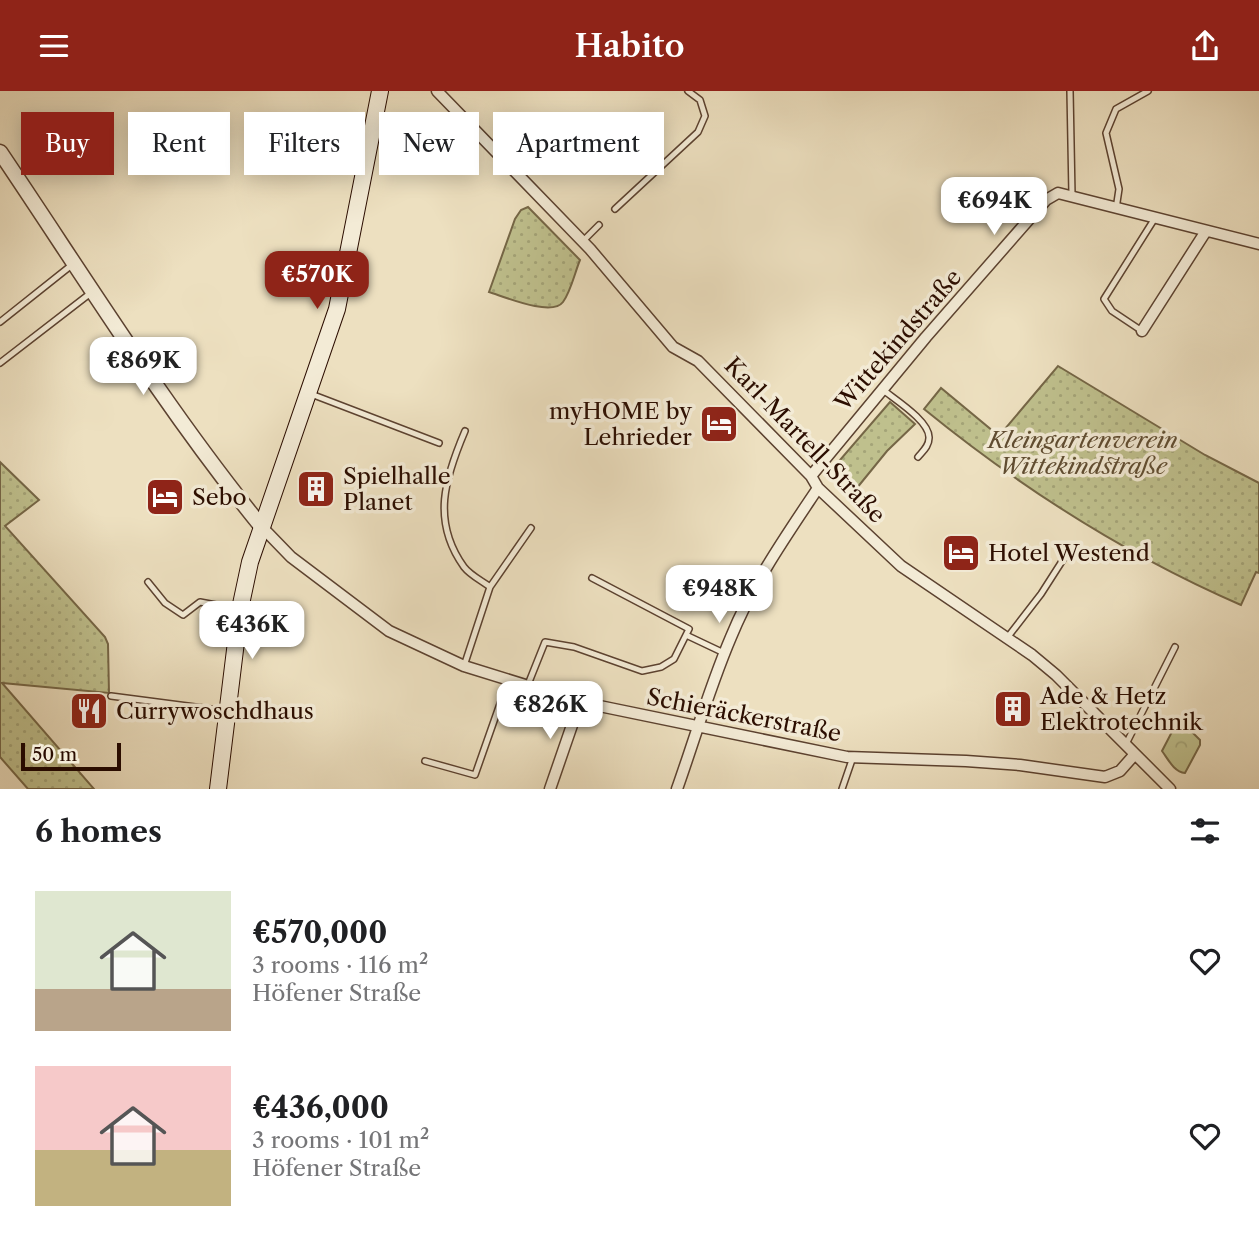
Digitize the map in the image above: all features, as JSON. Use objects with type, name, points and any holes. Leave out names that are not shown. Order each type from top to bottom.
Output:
[{"type":"main road","points":[[218,789],[240,609],[250,562],[340,298],[380,91]]},
{"type":"street","name":"Karl-Martell-Straße","points":[[437,91],[582,242],[673,347],[698,361],[811,475],[818,488],[901,566],[1056,675],[1170,789]]},
{"type":"street","points":[[0,152],[92,292],[228,486],[261,526]]},
{"type":"street","name":"Wittekindstraße","points":[[811,475],[1046,200],[1058,193],[1072,195]]},
{"type":"street","points":[[1072,195],[1116,209],[1259,244]]},
{"type":"street","points":[[1142,331],[1206,231]]},
{"type":"street","points":[[677,789],[724,654],[762,572],[818,488]]},
{"type":"street","name":"Schieräckerstraße","points":[[261,526],[291,557],[389,631],[464,666],[580,702],[789,747],[853,757],[1020,765],[1105,778],[1120,771],[1135,754]]},
{"type":"street","points":[[550,789],[580,702]]},
{"type":"lane","points":[[615,209],[698,132],[705,116],[700,100],[688,91]]},
{"type":"lane","points":[[1070,91],[1072,195]]},
{"type":"lane","points":[[1116,209],[1119,189],[1106,133],[1116,109],[1148,91]]},
{"type":"lane","points":[[1142,331],[1112,311],[1104,299],[1155,218]]},
{"type":"lane","points":[[582,242],[599,225]]},
{"type":"lane","points":[[0,322],[73,264]]},
{"type":"lane","points":[[0,363],[92,292]]},
{"type":"lane","points":[[882,390],[923,423],[928,431],[930,439],[918,457]]},
{"type":"lane","points":[[308,393],[439,443]]},
{"type":"lane","points":[[465,431],[451,463],[443,515],[451,543],[465,569],[490,587]]},
{"type":"lane","points":[[464,666],[490,587],[531,528]]},
{"type":"lane","points":[[1007,638],[1041,594],[1066,555]]},
{"type":"lane","points":[[527,687],[545,642],[574,647],[642,671],[661,667],[674,659],[689,629],[592,579]]},
{"type":"lane","points":[[148,582],[165,603],[183,615],[200,602],[240,609]]},
{"type":"lane","points":[[686,635],[724,654]]},
{"type":"lane","points":[[1126,744],[1175,647]]},
{"type":"lane","points":[[425,761],[475,775],[508,681]]},
{"type":"lane","points":[[111,696],[227,711]]},
{"type":"lane","points":[[842,789],[853,757]]},
{"type":"green space","points":[[528,207],[580,260],[563,302],[557,306],[528,305],[489,292],[515,219],[521,210]]},
{"type":"green space","name":"Kleingartenverein Wittekindstraße","points":[[1058,366],[1205,455],[1259,483],[1259,573],[1256,572],[1241,605],[1157,564],[1076,518],[998,466],[924,409],[941,388],[999,436]]},
{"type":"green space","points":[[890,402],[915,424],[887,451],[852,494],[827,475]]},
{"type":"green space","points":[[0,462],[39,500],[5,526],[105,637],[108,644],[109,693],[2,683],[94,789],[28,789],[0,757]]},
{"type":"green space","points":[[1176,724],[1191,731],[1200,740],[1185,773],[1174,768],[1162,751]]},
{"type":"place","name":"myHOME by Lehrieder","points":[[719,424]]},
{"type":"place","name":"Spielhalle Planet","points":[[316,489]]},
{"type":"place","name":"Sebo","points":[[165,497]]},
{"type":"place","name":"Hotel Westend","points":[[961,553]]},
{"type":"place","name":"Ade & Hetz Elektrotechnik","points":[[1013,709]]},
{"type":"place","name":"Currywoschdhaus","points":[[89,711]]}]
